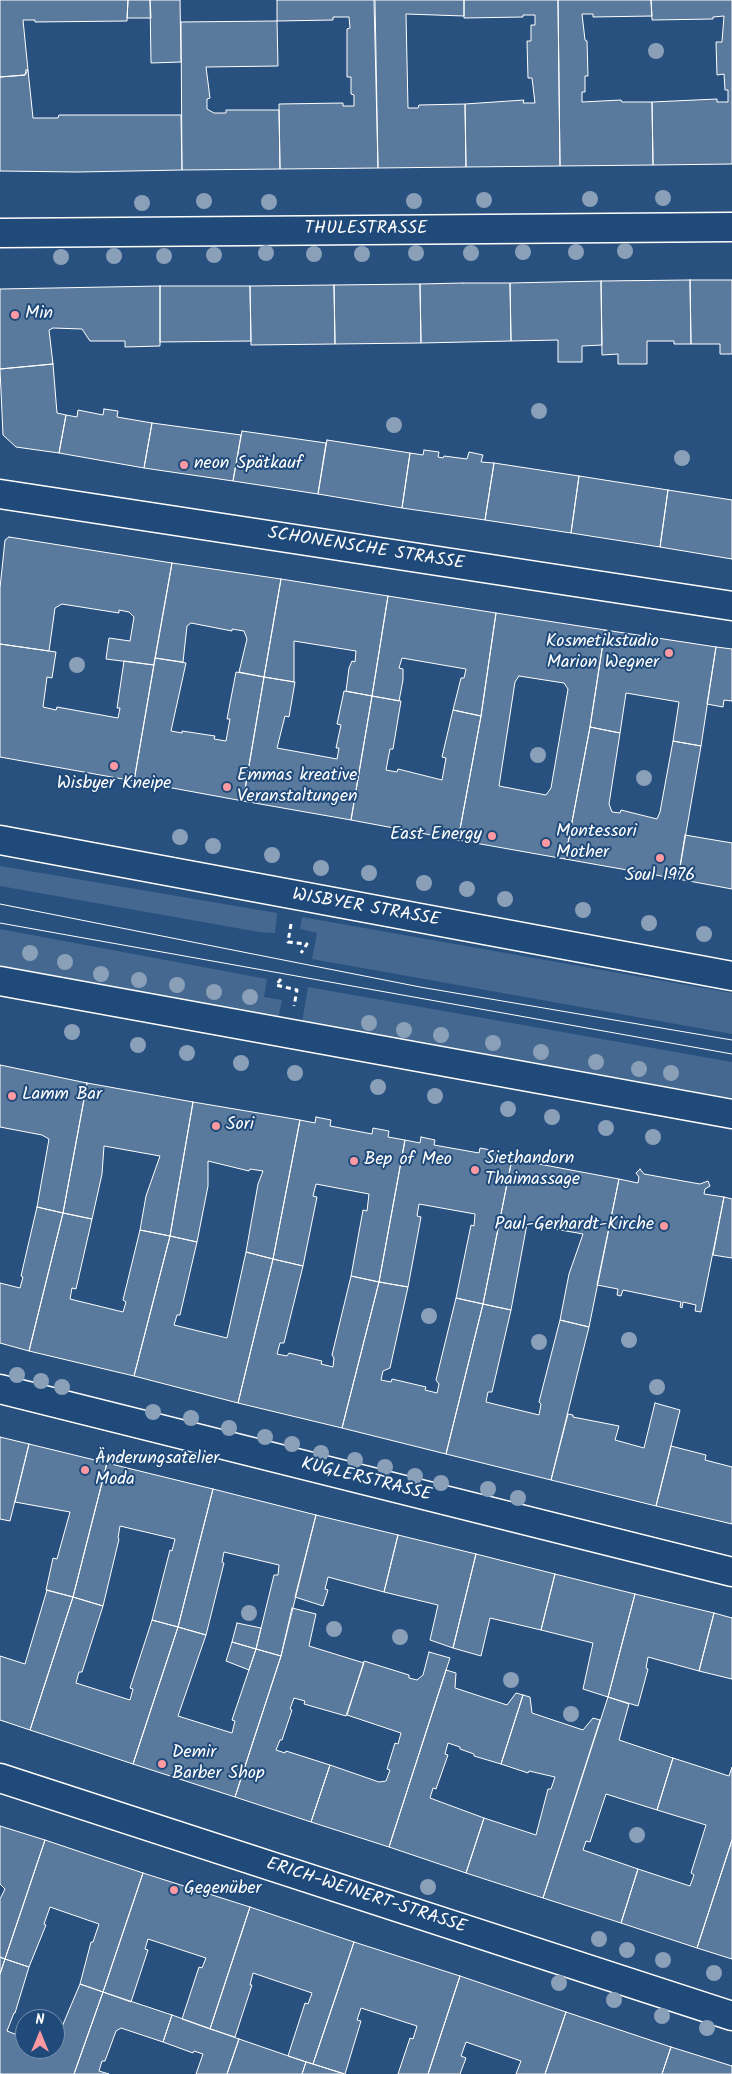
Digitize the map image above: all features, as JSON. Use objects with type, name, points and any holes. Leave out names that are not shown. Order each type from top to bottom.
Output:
[{"type":"street","name":"THULESTRASSE","points":[[0,233],[732,227]]},
{"type":"street","name":"SCHONENSCHE STRASSE","points":[[0,494],[732,606]]},
{"type":"street","name":"WISBYER STRASSE","points":[[0,840],[732,976]]},
{"type":"street","points":[[0,981],[732,1114]]},
{"type":"street","name":"KUGLERSTRASSE","points":[[0,1389],[732,1572]]},
{"type":"street","name":"ERICH-WEINERT-STRASSE","points":[[0,1778],[732,2016]]},
{"type":"path","points":[[291,923],[288,942],[307,944],[301,953]]},
{"type":"path","points":[[281,979],[276,985],[297,990],[293,1013]]},
{"type":"shaded area","points":[[0,866],[277,913],[275,933],[259,932],[0,886]]},
{"type":"shaded area","points":[[302,917],[732,993],[732,1034],[312,959],[317,933],[300,929]]},
{"type":"shaded area","points":[[0,929],[267,979],[264,997],[282,1000],[278,1019],[0,968]]},
{"type":"shaded area","points":[[308,987],[732,1062],[732,1098],[302,1023]]},
{"type":"building","points":[[0,0],[128,0],[127,21],[35,22],[35,20],[23,20],[28,70],[25,75],[0,77]]},
{"type":"building","points":[[128,0],[150,0],[151,18],[127,18]]},
{"type":"building","points":[[150,0],[180,0],[181,62],[151,63]]},
{"type":"building","points":[[277,0],[374,0],[378,168],[280,169],[279,104],[343,103],[343,106],[354,106],[354,95],[351,94],[351,77],[347,77],[347,29],[350,28],[349,17],[333,17],[333,20],[277,21]]},
{"type":"building","points":[[375,0],[464,0],[464,16],[406,14],[408,108],[418,108],[419,105],[465,104],[466,167],[378,168]]},
{"type":"building","points":[[464,0],[558,0],[560,166],[466,167],[465,104],[524,100],[523,103],[535,103],[532,78],[528,78],[527,41],[531,41],[531,25],[535,25],[535,15],[464,18]]},
{"type":"building","points":[[558,0],[651,0],[652,16],[593,17],[593,14],[582,14],[585,40],[587,41],[588,76],[585,76],[585,92],[582,92],[582,102],[621,100],[622,102],[652,102],[653,165],[560,166]]},
{"type":"building","points":[[651,0],[732,0],[732,164],[653,165],[652,102],[717,99],[717,102],[728,102],[728,90],[725,90],[724,74],[717,75],[716,42],[722,42],[724,16],[713,17],[713,19],[652,20]]},
{"type":"building","points":[[277,21],[278,66],[206,67],[210,98],[207,99],[207,109],[214,113],[226,113],[226,110],[279,110],[280,169],[182,170],[181,22]]},
{"type":"building","points":[[26,70],[28,70],[33,118],[58,118],[59,115],[181,115],[182,170],[0,171],[0,77],[25,75]]},
{"type":"building","points":[[690,280],[691,344],[674,344],[674,341],[647,341],[647,364],[618,364],[618,354],[602,355],[601,281]]},
{"type":"building","points":[[690,280],[732,280],[732,354],[720,354],[720,344],[691,344]]},
{"type":"building","points":[[601,281],[602,345],[582,346],[582,362],[558,362],[558,340],[511,341],[510,283]]},
{"type":"building","points":[[510,283],[511,341],[421,343],[420,284]]},
{"type":"building","points":[[420,284],[421,343],[335,344],[334,285]]},
{"type":"building","points":[[334,285],[335,344],[251,345],[250,286]]},
{"type":"building","points":[[160,286],[160,346],[125,347],[125,341],[90,341],[82,329],[53,328],[49,330],[53,364],[0,369],[0,289]]},
{"type":"building","points":[[160,286],[250,286],[251,341],[160,342]]},
{"type":"building","points":[[53,364],[57,413],[66,415],[59,453],[16,447],[3,435],[0,369]]},
{"type":"building","points":[[104,409],[118,411],[117,417],[152,423],[144,468],[59,453],[66,415],[77,417],[78,410],[103,415]]},
{"type":"building","points":[[152,423],[241,435],[233,481],[144,468]]},
{"type":"building","points":[[242,431],[326,443],[318,494],[233,481]]},
{"type":"building","points":[[327,440],[410,453],[402,508],[318,494]]},
{"type":"building","points":[[424,450],[439,452],[438,457],[443,458],[444,456],[467,459],[469,452],[483,455],[481,462],[494,463],[485,520],[402,508],[410,453],[423,455]]},
{"type":"building","points":[[494,463],[579,476],[571,533],[485,520]]},
{"type":"building","points":[[579,476],[668,490],[660,547],[571,533]]},
{"type":"building","points":[[668,490],[732,500],[732,559],[660,547]]},
{"type":"building","points":[[9,537],[172,563],[154,665],[106,659],[109,638],[130,641],[134,617],[129,612],[119,610],[119,613],[62,604],[55,608],[49,651],[0,644],[0,588],[5,540]]},
{"type":"building","points":[[172,563],[281,579],[264,677],[239,672],[247,639],[244,631],[232,629],[232,631],[191,623],[187,626],[183,662],[155,658]]},
{"type":"building","points":[[281,579],[388,596],[372,696],[346,691],[349,668],[352,661],[355,662],[356,651],[294,641],[294,682],[264,677]]},
{"type":"building","points":[[388,596],[496,613],[481,716],[453,710],[461,678],[464,678],[466,669],[402,658],[399,668],[403,669],[403,680],[399,701],[372,696]]},
{"type":"building","points":[[496,613],[605,630],[590,727],[565,859],[458,840],[481,716]],"holes":[[[519,676],[564,683],[568,689],[551,788],[546,795],[499,786],[515,682]]]},
{"type":"building","points":[[605,630],[716,647],[701,746],[673,741],[679,702],[626,693],[620,733],[590,727]]},
{"type":"building","points":[[0,644],[56,652],[52,678],[47,677],[43,707],[56,710],[57,707],[118,718],[120,708],[117,708],[124,661],[154,665],[134,781],[0,757]]},
{"type":"building","points":[[716,647],[732,649],[732,701],[724,700],[723,707],[707,704]]},
{"type":"building","points":[[155,658],[186,663],[171,731],[215,736],[214,739],[226,741],[230,719],[227,719],[236,672],[264,677],[243,801],[134,781]]},
{"type":"building","points":[[264,677],[295,682],[289,717],[285,716],[277,748],[337,759],[339,748],[336,748],[341,725],[337,724],[344,691],[372,696],[351,820],[243,801]]},
{"type":"building","points":[[372,696],[401,701],[393,749],[390,749],[386,770],[397,772],[398,769],[442,780],[446,758],[442,757],[453,710],[481,716],[458,840],[351,820]]},
{"type":"building","points":[[590,727],[620,733],[609,804],[612,812],[620,813],[621,810],[657,819],[660,812],[673,741],[701,746],[678,879],[565,859]]},
{"type":"building","points":[[685,835],[732,843],[732,889],[678,879]]},
{"type":"building","points":[[0,1065],[87,1083],[63,1213],[37,1207],[49,1139],[42,1135],[0,1127]]},
{"type":"building","points":[[87,1083],[193,1102],[170,1236],[140,1230],[146,1196],[160,1156],[104,1146],[102,1174],[92,1219],[63,1213]]},
{"type":"building","points":[[193,1102],[300,1120],[273,1259],[246,1252],[258,1184],[263,1171],[250,1169],[249,1171],[208,1161],[208,1186],[197,1242],[170,1236]]},
{"type":"building","points":[[316,1117],[331,1120],[330,1126],[372,1134],[373,1128],[389,1131],[388,1137],[405,1140],[379,1282],[351,1276],[363,1210],[367,1211],[369,1194],[316,1184],[313,1196],[317,1197],[303,1266],[273,1259],[300,1120],[315,1123]]},
{"type":"building","points":[[421,1137],[435,1140],[434,1145],[479,1153],[480,1148],[496,1151],[495,1156],[512,1159],[483,1304],[456,1298],[471,1225],[474,1226],[475,1214],[419,1204],[417,1216],[421,1217],[408,1287],[379,1282],[405,1140],[420,1143]]},
{"type":"building","points":[[512,1159],[619,1179],[589,1327],[560,1320],[569,1274],[583,1234],[527,1224],[511,1310],[483,1304]]},
{"type":"building","name":"Paul-Gerhardt-Kirche","points":[[640,1169],[644,1174],[700,1184],[708,1181],[710,1186],[705,1189],[704,1194],[724,1197],[701,1312],[695,1311],[696,1305],[683,1302],[682,1308],[680,1307],[681,1302],[623,1290],[621,1296],[617,1295],[618,1289],[597,1285],[619,1179],[638,1183],[639,1177],[636,1173]]},
{"type":"building","points":[[724,1197],[732,1199],[732,1258],[713,1255]]},
{"type":"building","points":[[37,1207],[63,1213],[29,1351],[0,1343],[0,1283],[20,1288]]},
{"type":"building","points":[[63,1213],[92,1219],[76,1289],[72,1288],[70,1299],[123,1312],[126,1302],[123,1300],[140,1230],[170,1236],[134,1376],[29,1351]]},
{"type":"building","points":[[170,1236],[197,1242],[180,1315],[177,1315],[174,1325],[227,1338],[246,1252],[273,1259],[238,1403],[134,1376]]},
{"type":"building","points":[[273,1259],[303,1266],[284,1343],[280,1343],[277,1354],[287,1356],[289,1353],[322,1361],[321,1364],[333,1367],[334,1358],[332,1355],[351,1276],[379,1282],[342,1428],[238,1403]]},
{"type":"building","points":[[379,1282],[408,1287],[390,1368],[383,1371],[381,1380],[391,1382],[392,1379],[426,1387],[425,1390],[437,1393],[439,1384],[436,1380],[456,1298],[483,1304],[446,1454],[342,1428]]},
{"type":"building","points":[[483,1304],[511,1310],[492,1392],[488,1392],[486,1402],[539,1415],[541,1404],[539,1402],[560,1320],[589,1327],[551,1480],[446,1454]]},
{"type":"building","points":[[655,1403],[680,1410],[656,1506],[551,1480],[568,1414],[573,1415],[573,1417],[619,1426],[615,1440],[644,1448]]},
{"type":"building","points":[[0,1437],[29,1444],[10,1521],[0,1519]]},
{"type":"building","points":[[29,1444],[107,1463],[73,1597],[46,1590],[53,1558],[57,1559],[70,1512],[15,1502]]},
{"type":"building","points":[[671,1446],[706,1455],[705,1460],[732,1467],[732,1524],[656,1506]]},
{"type":"building","points":[[107,1463],[213,1489],[178,1627],[152,1620],[170,1550],[172,1551],[175,1539],[120,1526],[119,1539],[103,1606],[73,1597]]},
{"type":"building","points":[[213,1489],[316,1515],[281,1656],[256,1649],[274,1575],[278,1575],[279,1565],[224,1552],[222,1562],[224,1563],[206,1635],[178,1627]]},
{"type":"building","points":[[316,1515],[398,1535],[384,1592],[328,1577],[325,1589],[328,1590],[323,1606],[295,1597]]},
{"type":"building","points":[[398,1535],[476,1554],[453,1648],[430,1640],[438,1605],[384,1592]]},
{"type":"building","points":[[476,1554],[555,1574],[541,1630],[490,1618],[481,1656],[453,1648]]},
{"type":"building","points":[[555,1574],[635,1594],[608,1697],[583,1689],[593,1643],[541,1630]]},
{"type":"building","points":[[47,1590],[73,1597],[30,1730],[0,1720],[0,1656],[25,1664]]},
{"type":"building","points":[[635,1594],[714,1613],[699,1671],[648,1657],[646,1668],[648,1669],[638,1706],[608,1697]]},
{"type":"building","points":[[73,1597],[103,1606],[82,1672],[79,1672],[76,1683],[130,1700],[133,1689],[130,1688],[152,1620],[178,1627],[133,1764],[30,1730]]},
{"type":"building","points":[[292,1608],[316,1614],[309,1646],[364,1663],[346,1716],[304,1704],[305,1701],[294,1698],[282,1740],[280,1740],[276,1750],[285,1753],[286,1751],[330,1765],[311,1822],[235,1797],[281,1656]]},
{"type":"building","points":[[714,1613],[732,1618],[732,1679],[699,1671]]},
{"type":"building","points":[[237,1623],[261,1628],[256,1649],[232,1642]]},
{"type":"building","points":[[178,1627],[206,1635],[178,1716],[232,1733],[235,1721],[232,1720],[256,1649],[281,1656],[235,1797],[133,1764]]},
{"type":"building","points":[[232,1642],[256,1649],[249,1670],[226,1661]]},
{"type":"building","points":[[429,1652],[450,1658],[389,1847],[311,1822],[330,1765],[379,1782],[386,1781],[390,1770],[387,1769],[395,1743],[398,1744],[401,1733],[347,1715],[364,1661],[409,1675],[409,1678],[417,1680],[423,1675]]},
{"type":"building","points":[[446,1670],[456,1673],[455,1688],[507,1705],[516,1693],[523,1695],[501,1764],[474,1756],[474,1754],[460,1749],[460,1747],[448,1743],[445,1754],[448,1755],[436,1789],[433,1788],[430,1798],[484,1818],[466,1873],[389,1847]]},
{"type":"building","points":[[523,1695],[530,1697],[532,1713],[583,1730],[593,1718],[600,1720],[543,1898],[466,1873],[484,1818],[536,1835],[548,1789],[551,1789],[555,1777],[529,1771],[528,1773],[501,1764]]},
{"type":"building","points":[[608,1697],[629,1704],[619,1740],[673,1758],[657,1810],[606,1794],[590,1842],[586,1841],[583,1850],[638,1869],[621,1923],[543,1898]]},
{"type":"building","points":[[673,1758],[729,1776],[732,1767],[732,1840],[697,1948],[621,1923],[638,1869],[690,1886],[694,1875],[691,1873],[706,1825],[657,1810]]},
{"type":"building","points":[[0,1826],[45,1840],[5,1959],[0,1957],[0,1899],[5,1889],[0,1884]]},
{"type":"building","points":[[45,1840],[143,1873],[103,1992],[80,1984],[91,1942],[93,1942],[99,1924],[50,1907],[44,1924],[46,1925],[29,1967],[5,1959]]},
{"type":"building","points":[[732,1840],[732,1959],[697,1948]]},
{"type":"building","points":[[143,1873],[250,1907],[210,2029],[182,2019],[199,1967],[202,1968],[206,1958],[148,1939],[145,1949],[148,1950],[131,2002],[103,1992]]},
{"type":"building","points":[[250,1907],[354,1942],[313,2064],[288,2056],[305,2003],[308,2004],[312,1993],[253,1973],[250,1985],[252,1985],[235,2037],[210,2029]]},
{"type":"building","points":[[354,1942],[460,1976],[428,2074],[398,2074],[410,2038],[413,2039],[417,2026],[361,2008],[357,2020],[361,2021],[345,2074],[313,2064]]},
{"type":"building","points":[[0,1957],[5,1959],[0,1974]]},
{"type":"building","points":[[5,1959],[29,1967],[15,2013],[7,2031],[15,2034],[15,2059],[65,2059],[65,2020],[80,1984],[103,1992],[74,2074],[0,2074],[0,1974]]},
{"type":"building","points":[[460,1976],[566,2012],[545,2074],[516,2074],[521,2061],[466,2042],[461,2056],[466,2058],[460,2074],[428,2074]]},
{"type":"building","points":[[103,1992],[172,2015],[163,2042],[121,2028],[116,2031],[105,2061],[102,2061],[99,2071],[109,2074],[74,2074]]},
{"type":"building","points":[[566,2012],[671,2047],[662,2074],[545,2074]]},
{"type":"building","points":[[172,2015],[239,2039],[227,2074],[196,2074],[203,2054],[194,2051],[193,2053],[163,2042]]},
{"type":"building","points":[[239,2039],[306,2062],[302,2074],[227,2074]]},
{"type":"building","points":[[671,2047],[732,2066],[732,2074],[662,2074]]},
{"type":"building","points":[[306,2062],[313,2064],[344,2074],[302,2074]]},
{"type":"tram line","points":[[0,904],[420,987],[732,1040]]},
{"type":"tram line","points":[[0,923],[732,1054]]},
{"type":"place","name":"Min","points":[[15,315]]},
{"type":"place","name":"neon Spätkauf","points":[[184,465]]},
{"type":"place","name":"Kosmetikstudio Marion Wegner","points":[[669,653]]},
{"type":"place","name":"Wisbyer Kneipe","points":[[114,766]]},
{"type":"place","name":"Emmas kreative Veranstaltungen","points":[[227,787]]},
{"type":"place","name":"East Energy","points":[[492,836]]},
{"type":"place","name":"Montessori Mother","points":[[546,843]]},
{"type":"place","name":"Soul 1976","points":[[660,858]]},
{"type":"place","name":"Lamm Bar","points":[[12,1096]]},
{"type":"place","name":"Sori","points":[[216,1126]]},
{"type":"place","name":"Bep of Meo","points":[[354,1161]]},
{"type":"place","name":"Siethandorn Thaimassage","points":[[475,1170]]},
{"type":"place","name":"Paul-Gerhardt-Kirche","points":[[664,1226]]},
{"type":"place","name":"Änderungsatelier Moda","points":[[85,1470]]},
{"type":"place","name":"Demir Barber Shop","points":[[162,1764]]},
{"type":"place","name":"Gegenüber","points":[[174,1890]]}]
